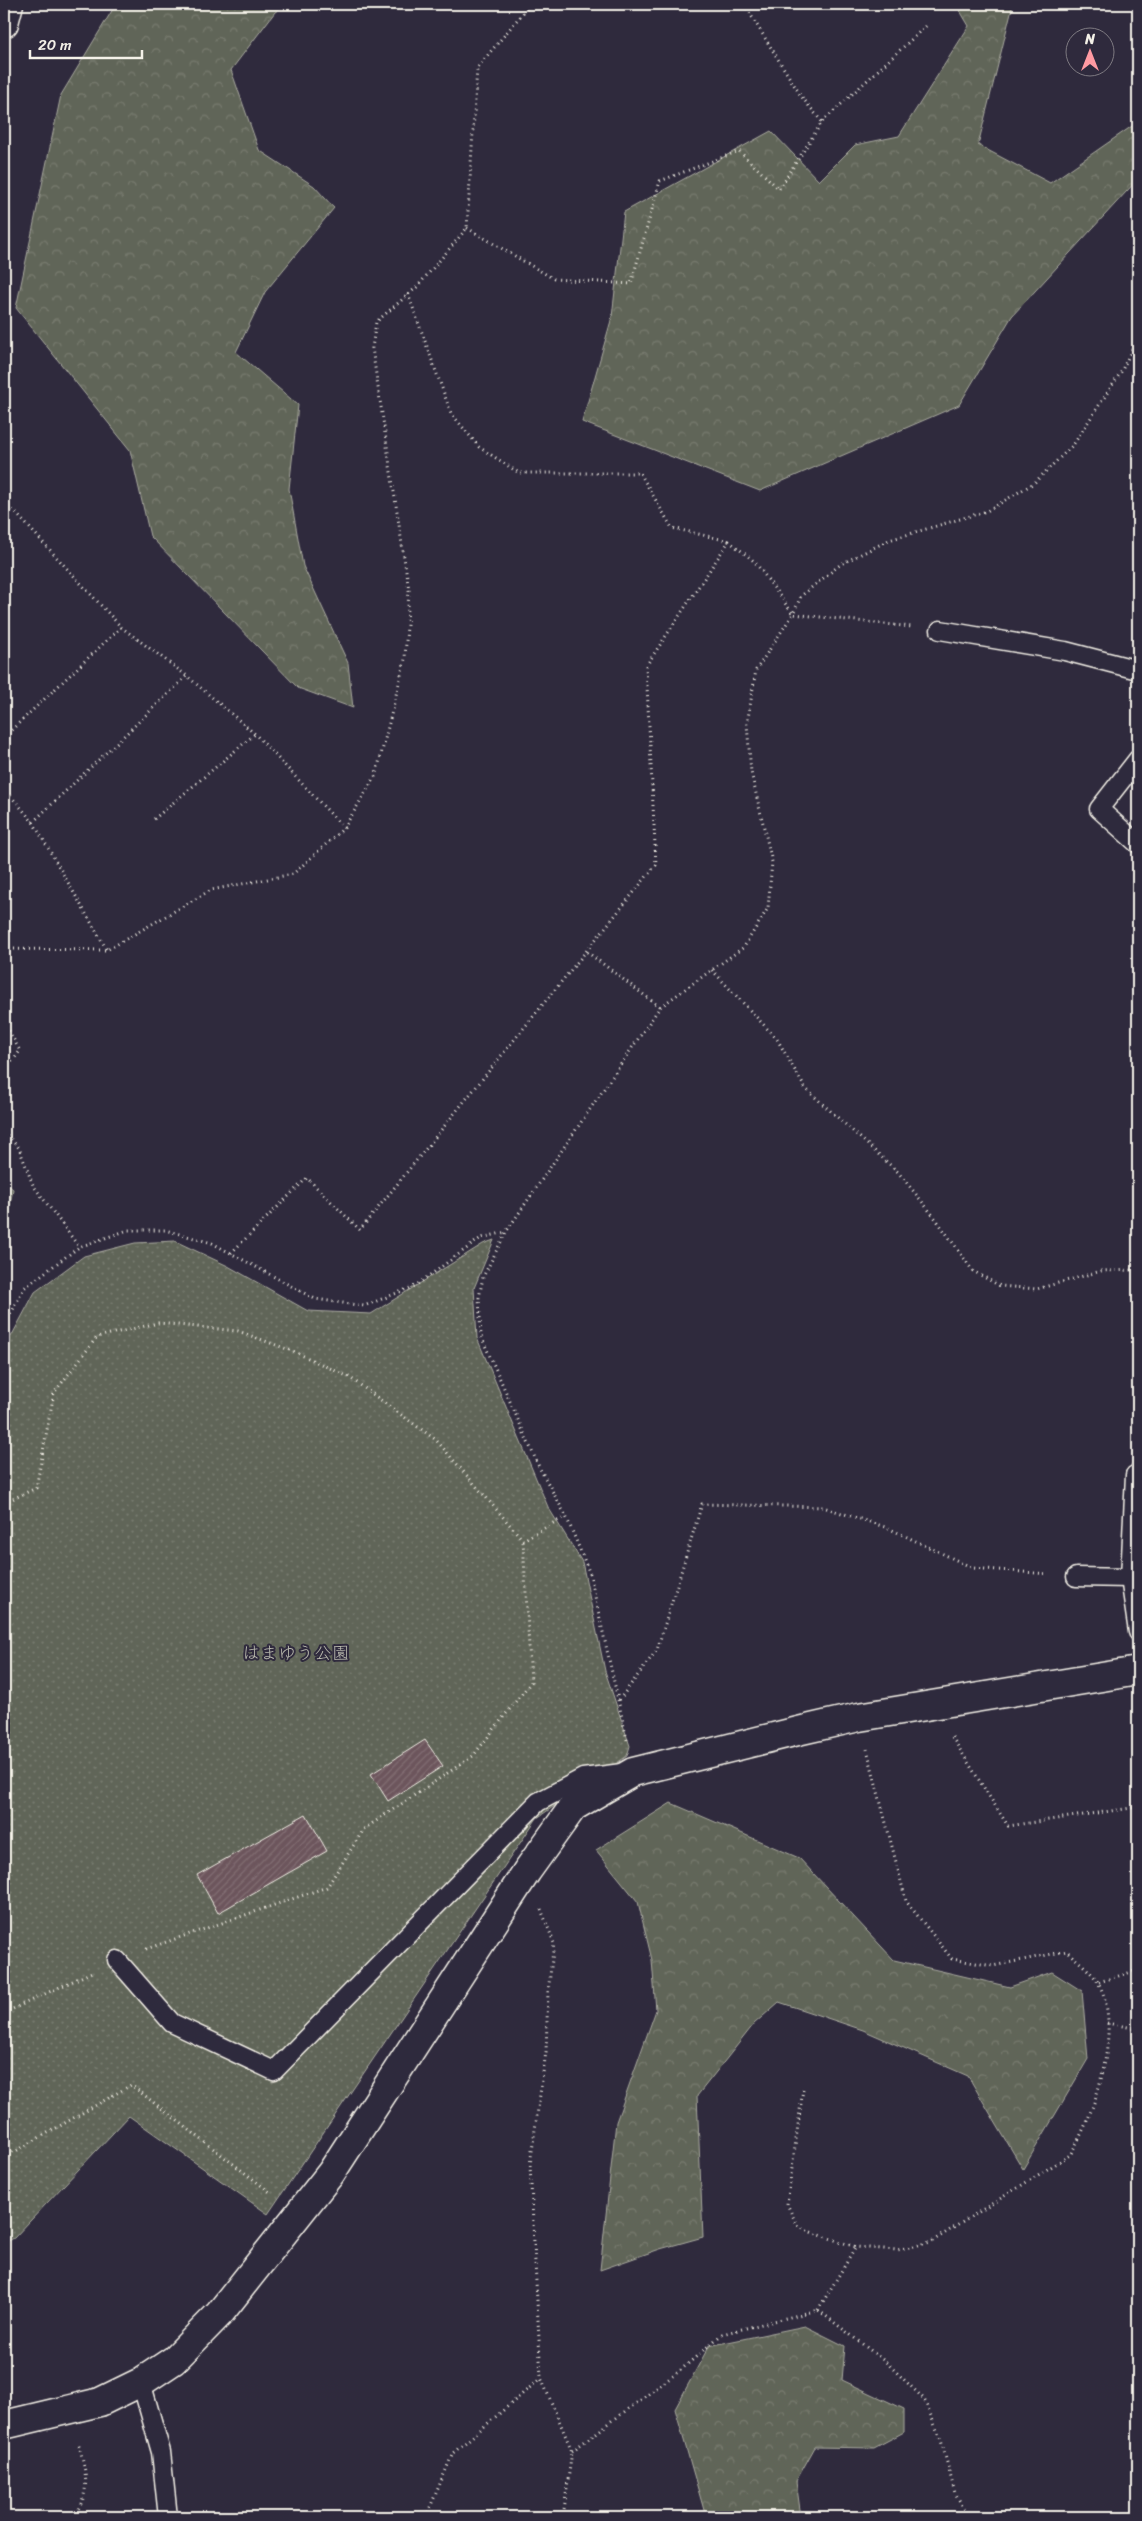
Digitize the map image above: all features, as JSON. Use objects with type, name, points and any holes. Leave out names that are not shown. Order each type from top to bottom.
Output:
[{"type":"street","points":[[4,23],[9,4]]},
{"type":"street","points":[[4,2425],[100,2402],[141,2382],[174,2360],[220,2313],[331,2173],[527,1871],[573,1807],[633,1772],[859,1717],[1138,1671]]},
{"type":"lane","points":[[940,630],[1065,651],[1138,670]]},
{"type":"lane","points":[[1138,759],[1099,809],[1138,844]]},
{"type":"lane","points":[[1135,1476],[1130,1578],[1138,1632]]},
{"type":"lane","points":[[1076,1577],[1130,1578]]},
{"type":"lane","points":[[117,1960],[172,2022],[274,2071],[538,1802],[583,1778],[633,1772]]},
{"type":"lane","points":[[141,2382],[161,2452],[168,2517]]},
{"type":"path","points":[[4,948],[107,950],[211,890],[293,874],[344,828],[376,775],[405,659],[409,590],[372,348],[376,322],[408,294],[466,228],[477,68],[527,8],[528,4]]},
{"type":"path","points":[[744,4],[800,96],[822,122]]},
{"type":"path","points":[[466,228],[554,279],[631,284],[660,182],[739,151],[780,189],[822,122],[926,26]]},
{"type":"path","points":[[408,294],[451,413],[479,447],[520,473],[640,473],[672,528],[729,541],[755,562],[793,614],[940,630]]},
{"type":"path","points":[[633,1772],[619,1700],[590,1574],[566,1516],[539,1467],[481,1336],[479,1298],[483,1277],[506,1232],[660,1007],[744,947],[768,908],[772,862],[751,772],[747,724],[756,670],[793,614],[800,596],[841,564],[889,540],[987,511],[1034,483],[1073,445],[1121,372],[1138,337]]},
{"type":"path","points":[[4,504],[14,511],[121,627],[187,676],[255,734],[344,828]]},
{"type":"path","points":[[231,1253],[307,1178],[360,1230],[656,865],[646,666],[729,541]]},
{"type":"path","points":[[4,737],[121,627]]},
{"type":"path","points":[[33,822],[187,676]]},
{"type":"path","points":[[154,819],[255,734]]},
{"type":"path","points":[[4,788],[33,822],[107,950]]},
{"type":"path","points":[[587,952],[660,1007]]},
{"type":"path","points":[[712,970],[777,1039],[805,1088],[898,1172],[936,1218],[973,1271],[1000,1286],[1037,1289],[1101,1271],[1138,1270]]},
{"type":"path","points":[[4,1022],[20,1051],[4,1072]]},
{"type":"path","points":[[4,1132],[19,1148],[33,1185],[78,1247]]},
{"type":"path","points":[[4,1327],[24,1288],[78,1247],[128,1230],[165,1230],[212,1243],[316,1299],[364,1306],[415,1286],[481,1238],[506,1232]]},
{"type":"path","points":[[4,1503],[36,1488],[54,1393],[96,1337],[158,1323],[238,1331],[295,1352],[349,1377],[436,1440],[523,1540],[531,1682],[473,1756],[364,1829],[327,1886],[195,1930],[117,1960],[4,2012]]},
{"type":"path","points":[[619,1700],[657,1650],[702,1504],[823,1507],[888,1528],[973,1568],[1076,1577]]},
{"type":"path","points":[[523,1540],[566,1516]]},
{"type":"path","points":[[932,1704],[1008,1826],[1138,1807]]},
{"type":"path","points":[[803,2089],[787,2204],[798,2225],[811,2232],[856,2247],[897,2250],[931,2242],[1070,2155],[1083,2134],[1103,2068],[1107,2010],[1099,1982],[1067,1951],[993,1966],[952,1959],[906,1901],[859,1717]]},
{"type":"path","points":[[527,1871],[554,1943],[548,1992],[546,2052],[530,2165],[540,2378],[572,2451],[563,2517]]},
{"type":"path","points":[[1099,1982],[1138,1970]]},
{"type":"path","points":[[1107,2023],[1138,2029]]},
{"type":"path","points":[[4,2158],[132,2085],[298,2214]]},
{"type":"path","points":[[572,2451],[682,2369],[722,2334],[818,2310],[856,2247]]},
{"type":"path","points":[[818,2310],[887,2363],[924,2399],[941,2440],[955,2493],[969,2517]]},
{"type":"path","points":[[426,2517],[453,2453],[540,2378]]},
{"type":"path","points":[[69,2410],[86,2472],[83,2504],[73,2517]]},
{"type":"green space","points":[[116,4],[286,4],[275,12],[231,70],[259,150],[314,186],[334,208],[265,292],[236,352],[298,405],[289,489],[303,566],[348,663],[353,708],[298,688],[150,536],[130,450],[16,308],[61,95]]},
{"type":"green space","points":[[956,4],[1013,4],[978,145],[1050,183],[1138,122],[1138,179],[1012,316],[959,405],[760,491],[582,422],[612,317],[624,212],[771,131],[819,181],[855,145],[899,136],[969,26]]},
{"type":"green space","points":[[4,1182],[13,1189],[4,1235]]},
{"type":"green space","name":"はまゆう公園","points":[[494,1240],[474,1288],[477,1338],[548,1507],[582,1562],[605,1671],[630,1746],[627,1756],[537,1818],[268,2214],[129,2116],[14,2238],[4,2243],[4,1350],[35,1292],[84,1256],[135,1243],[175,1241],[228,1266],[308,1311],[371,1314],[483,1244]]},
{"type":"green space","points":[[671,1803],[799,1858],[894,1960],[1010,1987],[1052,1972],[1082,1991],[1088,2059],[1023,2169],[968,2076],[863,2030],[779,2002],[754,2024],[697,2096],[703,2237],[660,2249],[600,2270],[616,2122],[656,2010],[652,1960],[638,1902],[596,1850]]},
{"type":"green space","points":[[805,2326],[845,2346],[842,2380],[904,2409],[904,2432],[874,2448],[815,2447],[796,2481],[801,2517],[706,2517],[675,2409],[709,2346]]},
{"type":"building","points":[[425,1740],[443,1766],[388,1801],[371,1774]]},
{"type":"building","points":[[306,1814],[327,1851],[218,1913],[197,1875]]}]
